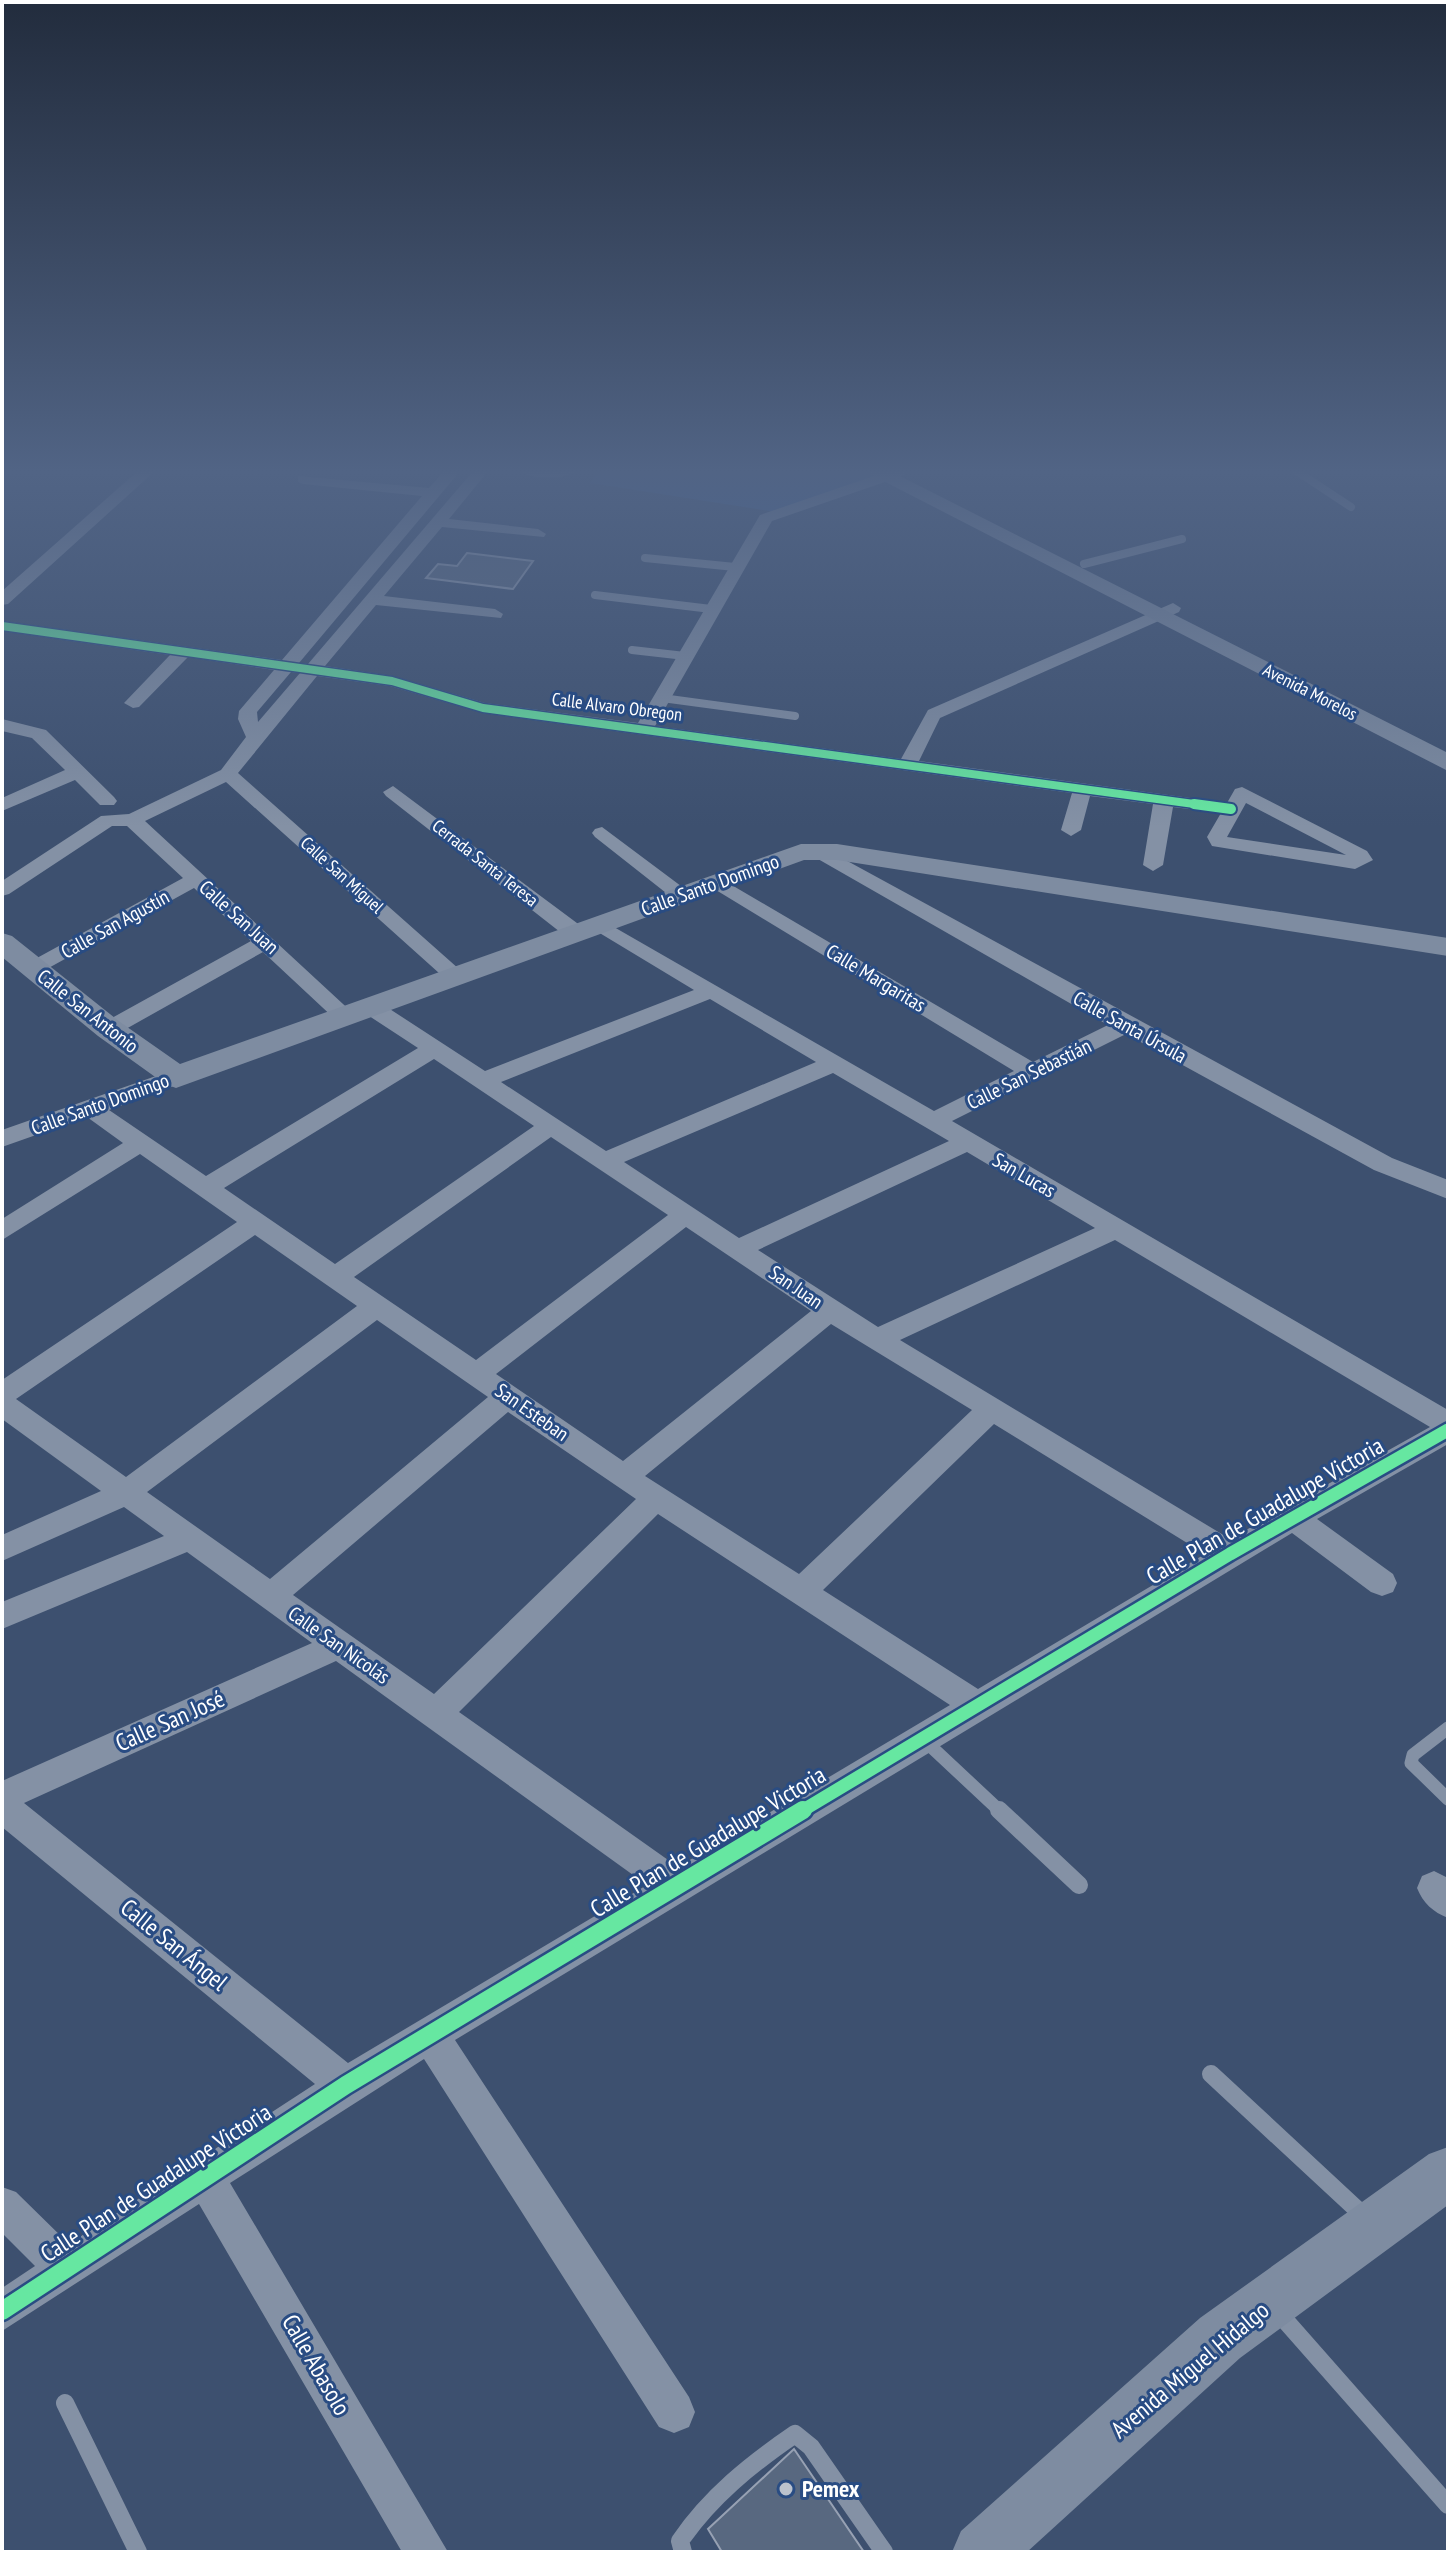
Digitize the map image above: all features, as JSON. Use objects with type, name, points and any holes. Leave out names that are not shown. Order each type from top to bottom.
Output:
[{"type":"main road","name":"Avenida Morelos","points":[[1121,589],[1448,763]]},
{"type":"main road","name":"Avenida Morelos","points":[[1127,589],[1166,612],[1448,745]]},
{"type":"main road","name":"Calle Santo Domingo","points":[[176,1077],[801,852],[818,851],[1448,947]]},
{"type":"main road","name":"Calle San Antonio","points":[[2,942],[109,1029],[176,1077]]},
{"type":"main road","name":"Avenida Miguel Hidalgo","points":[[982,2552],[1220,2338],[1448,2173]]},
{"type":"street","points":[[255,737],[247,719],[248,711],[352,589]]},
{"type":"street","points":[[2,890],[117,813],[228,774],[255,737],[382,589]]},
{"type":"street","points":[[644,729],[722,589]]},
{"type":"street","points":[[336,608],[368,606],[495,614]]},
{"type":"street","points":[[908,764],[926,724],[934,714],[1166,612]]},
{"type":"street","name":"Calle Alvaro Obregon","points":[[2,626],[392,681],[483,708],[1231,809]]},
{"type":"street","points":[[133,703],[183,652]]},
{"type":"street","name":"Calle San Juan","points":[[3,726],[39,734],[117,813],[266,941],[358,1012]]},
{"type":"street","points":[[2,805],[77,772]]},
{"type":"street","name":"Calle San Miguel","points":[[228,774],[457,977]]},
{"type":"street","points":[[1071,830],[1083,788]]},
{"type":"street","name":"Cerrada Santa Teresa","points":[[393,792],[588,930]]},
{"type":"street","points":[[1237,795],[1250,795],[1360,855],[1363,860],[1355,863],[1219,842],[1217,837],[1231,809],[1237,795]]},
{"type":"street","points":[[1153,865],[1164,800]]},
{"type":"street","points":[[602,833],[682,896]]},
{"type":"street","name":"Calle Santa Úrsula","points":[[818,851],[1126,1025],[1383,1164],[1448,1190]]},
{"type":"street","name":"Calle San Agustín","points":[[34,969],[196,879]]},
{"type":"street","name":"Calle Margaritas","points":[[718,883],[1034,1073]]},
{"type":"street","name":"San Lucas","points":[[588,930],[711,991],[835,1063],[1116,1229],[1445,1434]]},
{"type":"street","points":[[109,1029],[266,941]]},
{"type":"street","points":[[482,1081],[711,991]]},
{"type":"street","name":"San Juan","points":[[358,1012],[435,1048],[830,1310],[1230,1554]]},
{"type":"street","name":"Calle San Sebastián","points":[[933,1121],[1126,1025]]},
{"type":"street","points":[[207,1187],[435,1048]]},
{"type":"street","points":[[604,1161],[835,1063]]},
{"type":"street","name":"Calle Santo Domingo","points":[[2,1139],[176,1077]]},
{"type":"street","name":"San Esteban","points":[[90,1108],[624,1477],[980,1707]]},
{"type":"street","points":[[336,1277],[551,1126]]},
{"type":"street","points":[[738,1249],[968,1142]]},
{"type":"street","points":[[2,1231],[140,1143]]},
{"type":"street","points":[[477,1374],[686,1214]]},
{"type":"street","points":[[2,1394],[255,1222]]},
{"type":"street","points":[[876,1339],[1116,1229]]},
{"type":"street","points":[[2,1549],[125,1493],[376,1306]]},
{"type":"street","points":[[624,1477],[830,1310]]},
{"type":"street","points":[[270,1597],[509,1395]]},
{"type":"street","name":"Calle San Nicolás","points":[[2,1404],[676,1886]]},
{"type":"street","points":[[803,1590],[990,1410]]},
{"type":"street","name":"Calle Plan de Guadalupe Victoria","points":[[2,2311],[346,2085],[980,1707],[1230,1554],[1445,1434]]},
{"type":"street","points":[[435,1714],[656,1498]]},
{"type":"street","points":[[1295,1519],[1382,1583]]},
{"type":"street","points":[[2,1616],[187,1539]]},
{"type":"street","name":"Calle San José","points":[[2,1797],[339,1645]]},
{"type":"street","name":"Calle San Ángel","points":[[2,1806],[346,2085]]},
{"type":"street","points":[[430,2035],[674,2412]]},
{"type":"street","name":"Calle Abasolo","points":[[205,2177],[426,2552]]},
{"type":"street","points":[[2,2206],[65,2268]]},
{"type":"lane","points":[[595,595],[711,609]]},
{"type":"lane","points":[[632,650],[685,656]]},
{"type":"lane","points":[[662,698],[795,716]]},
{"type":"lane","points":[[1448,1728],[1413,1755],[1411,1763],[1448,1799]]},
{"type":"lane","points":[[924,1740],[1079,1885]]},
{"type":"lane","points":[[1211,2074],[1375,2226]]},
{"type":"lane","points":[[1270,2303],[1448,2505]]},
{"type":"lane","points":[[65,2403],[138,2552]]},
{"type":"lane","points":[[683,2552],[680,2541],[695,2518],[795,2434],[811,2447],[884,2552]]},
{"type":"building","name":"Pemex","points":[[794,2449],[864,2552],[722,2552],[708,2529]]},
{"type":"cycle path","points":[[2,626],[392,681],[483,708],[1231,809]]},
{"type":"cycle path","points":[[2,2311],[346,2085],[1230,1554],[1448,1430]]},
{"type":"place","name":"Pemex","points":[[786,2489]]}]
